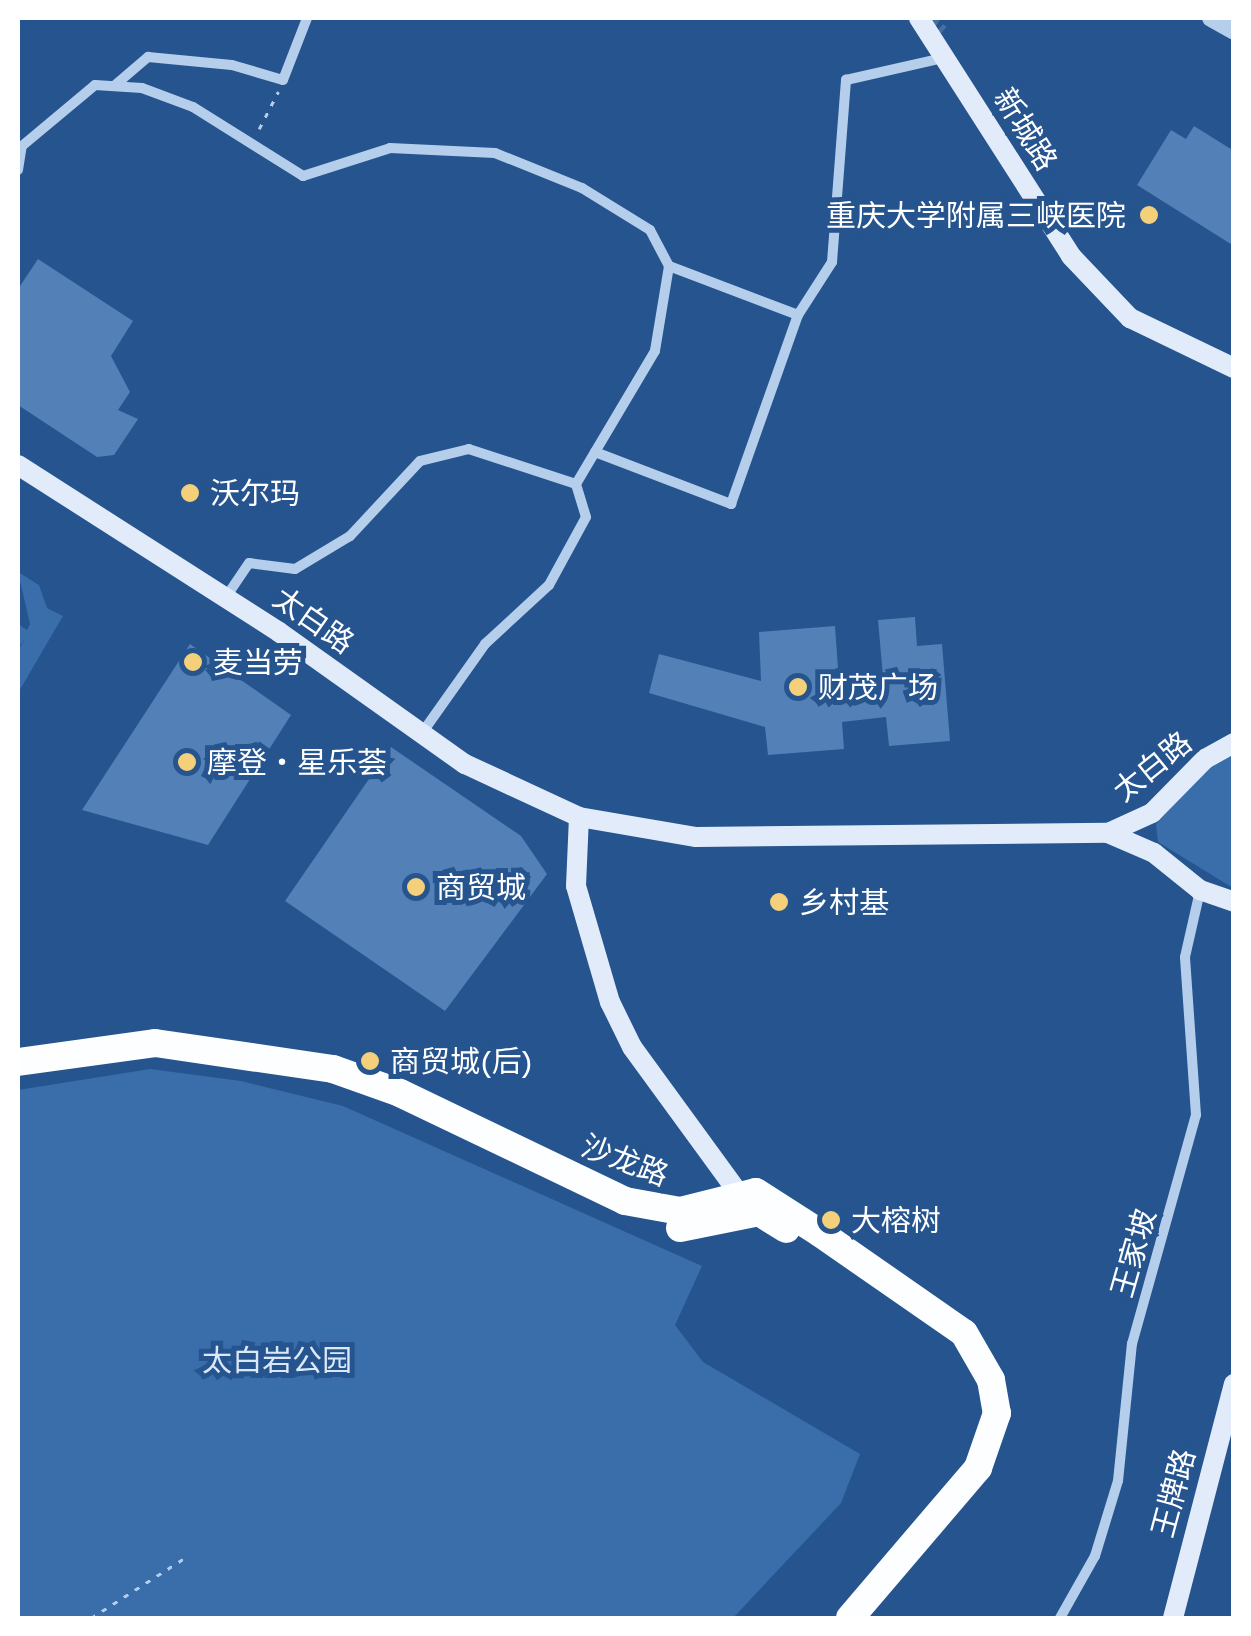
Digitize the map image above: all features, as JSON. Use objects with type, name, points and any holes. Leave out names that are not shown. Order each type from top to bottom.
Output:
[{"type":"highway","name":"沙龙路","points":[[18,1062],[155,1044],[334,1070],[400,1093],[625,1201],[665,1212],[751,1201]]},
{"type":"highway","name":"沙龙路","points":[[18,1079],[163,1059],[296,1077],[384,1106],[642,1223],[684,1228],[751,1201]]},
{"type":"highway","points":[[751,1201],[934,1328],[964,1364],[979,1407],[979,1428],[954,1476],[831,1618]]},
{"type":"highway","points":[[751,1201],[964,1333],[996,1399],[997,1428],[978,1468],[850,1618]]},
{"type":"main road","name":"新城路","points":[[919,18],[1071,256],[1130,318],[1234,368]]},
{"type":"main road","name":"太白路","points":[[18,465],[226,597],[507,787],[579,817],[696,836],[1108,833],[1152,814],[1205,759],[1234,744]]},
{"type":"main road","points":[[579,817],[576,886],[610,1002],[632,1047],[711,1160],[751,1201]]},
{"type":"main road","name":"太白路","points":[[1108,833],[1154,853],[1200,890],[1234,902]]},
{"type":"main road","points":[[665,1212],[708,1190],[716,1173],[711,1160]]},
{"type":"main road","name":"王牌路","points":[[1174,1610],[1234,1384]]},
{"type":"street","points":[[114,86],[148,58],[232,65],[283,80],[306,18]]},
{"type":"street","points":[[1211,18],[1234,30]]},
{"type":"street","points":[[595,452],[731,504],[798,316],[832,262],[846,80],[947,57]]},
{"type":"street","points":[[18,170],[22,146],[94,85],[142,88],[192,108],[303,176],[390,148],[495,153],[582,188],[650,230],[669,266],[655,351],[576,484],[586,517],[549,584],[486,644],[422,733]]},
{"type":"street","points":[[669,266],[798,316]]},
{"type":"street","points":[[226,597],[249,563],[295,569],[350,536],[420,461],[469,448],[576,484]]},
{"type":"street","name":"王家坡","points":[[1060,1618],[1095,1556],[1118,1482],[1132,1344],[1196,1115],[1185,958],[1200,890]]},
{"type":"street","points":[[1161,1618],[1174,1610]]},
{"type":"path","points":[[252,144],[283,80]]},
{"type":"path","points":[[91,1618],[186,1557]]},
{"type":"green space","points":[[18,572],[39,585],[47,608],[63,616],[18,693],[18,651],[25,638],[18,648],[18,624],[27,630],[30,624]]},
{"type":"green space","points":[[1233,751],[1233,888],[1158,842],[1156,824],[1213,761]]},
{"type":"green space","name":"太白岩公园","points":[[150,1069],[241,1081],[343,1106],[702,1266],[675,1325],[703,1362],[860,1454],[841,1503],[733,1618],[18,1618],[18,1090]]},
{"type":"building","points":[[1194,126],[1234,151],[1234,246],[1137,185],[1171,130],[1186,139]]},
{"type":"building","points":[[38,259],[133,321],[111,356],[130,392],[118,410],[138,419],[114,455],[97,457],[18,405],[18,289]]},
{"type":"building","name":"财茂广场","points":[[915,617],[917,646],[942,644],[950,741],[889,746],[886,717],[842,722],[844,749],[768,755],[765,727],[649,693],[659,654],[761,681],[759,632],[835,626],[839,682],[883,677],[878,620]]},
{"type":"building","name":"摩登・星乐荟","points":[[190,644],[291,715],[208,845],[82,810]]},
{"type":"building","name":"商贸城","points":[[391,747],[521,836],[547,874],[445,1011],[285,901]]},
{"type":"tunnel","points":[[930,18],[944,30]]},
{"type":"place","name":"重庆大学附属三峡医院","points":[[1149,215]]},
{"type":"place","name":"沃尔玛","points":[[190,493]]},
{"type":"place","name":"麦当劳","points":[[193,662]]},
{"type":"place","name":"财茂广场","points":[[798,687]]},
{"type":"place","name":"摩登・星乐荟","points":[[187,762]]},
{"type":"place","name":"商贸城","points":[[416,887]]},
{"type":"place","name":"乡村基","points":[[779,902]]},
{"type":"place","name":"商贸城(后)","points":[[370,1061]]},
{"type":"place","name":"大榕树","points":[[831,1220]]}]
